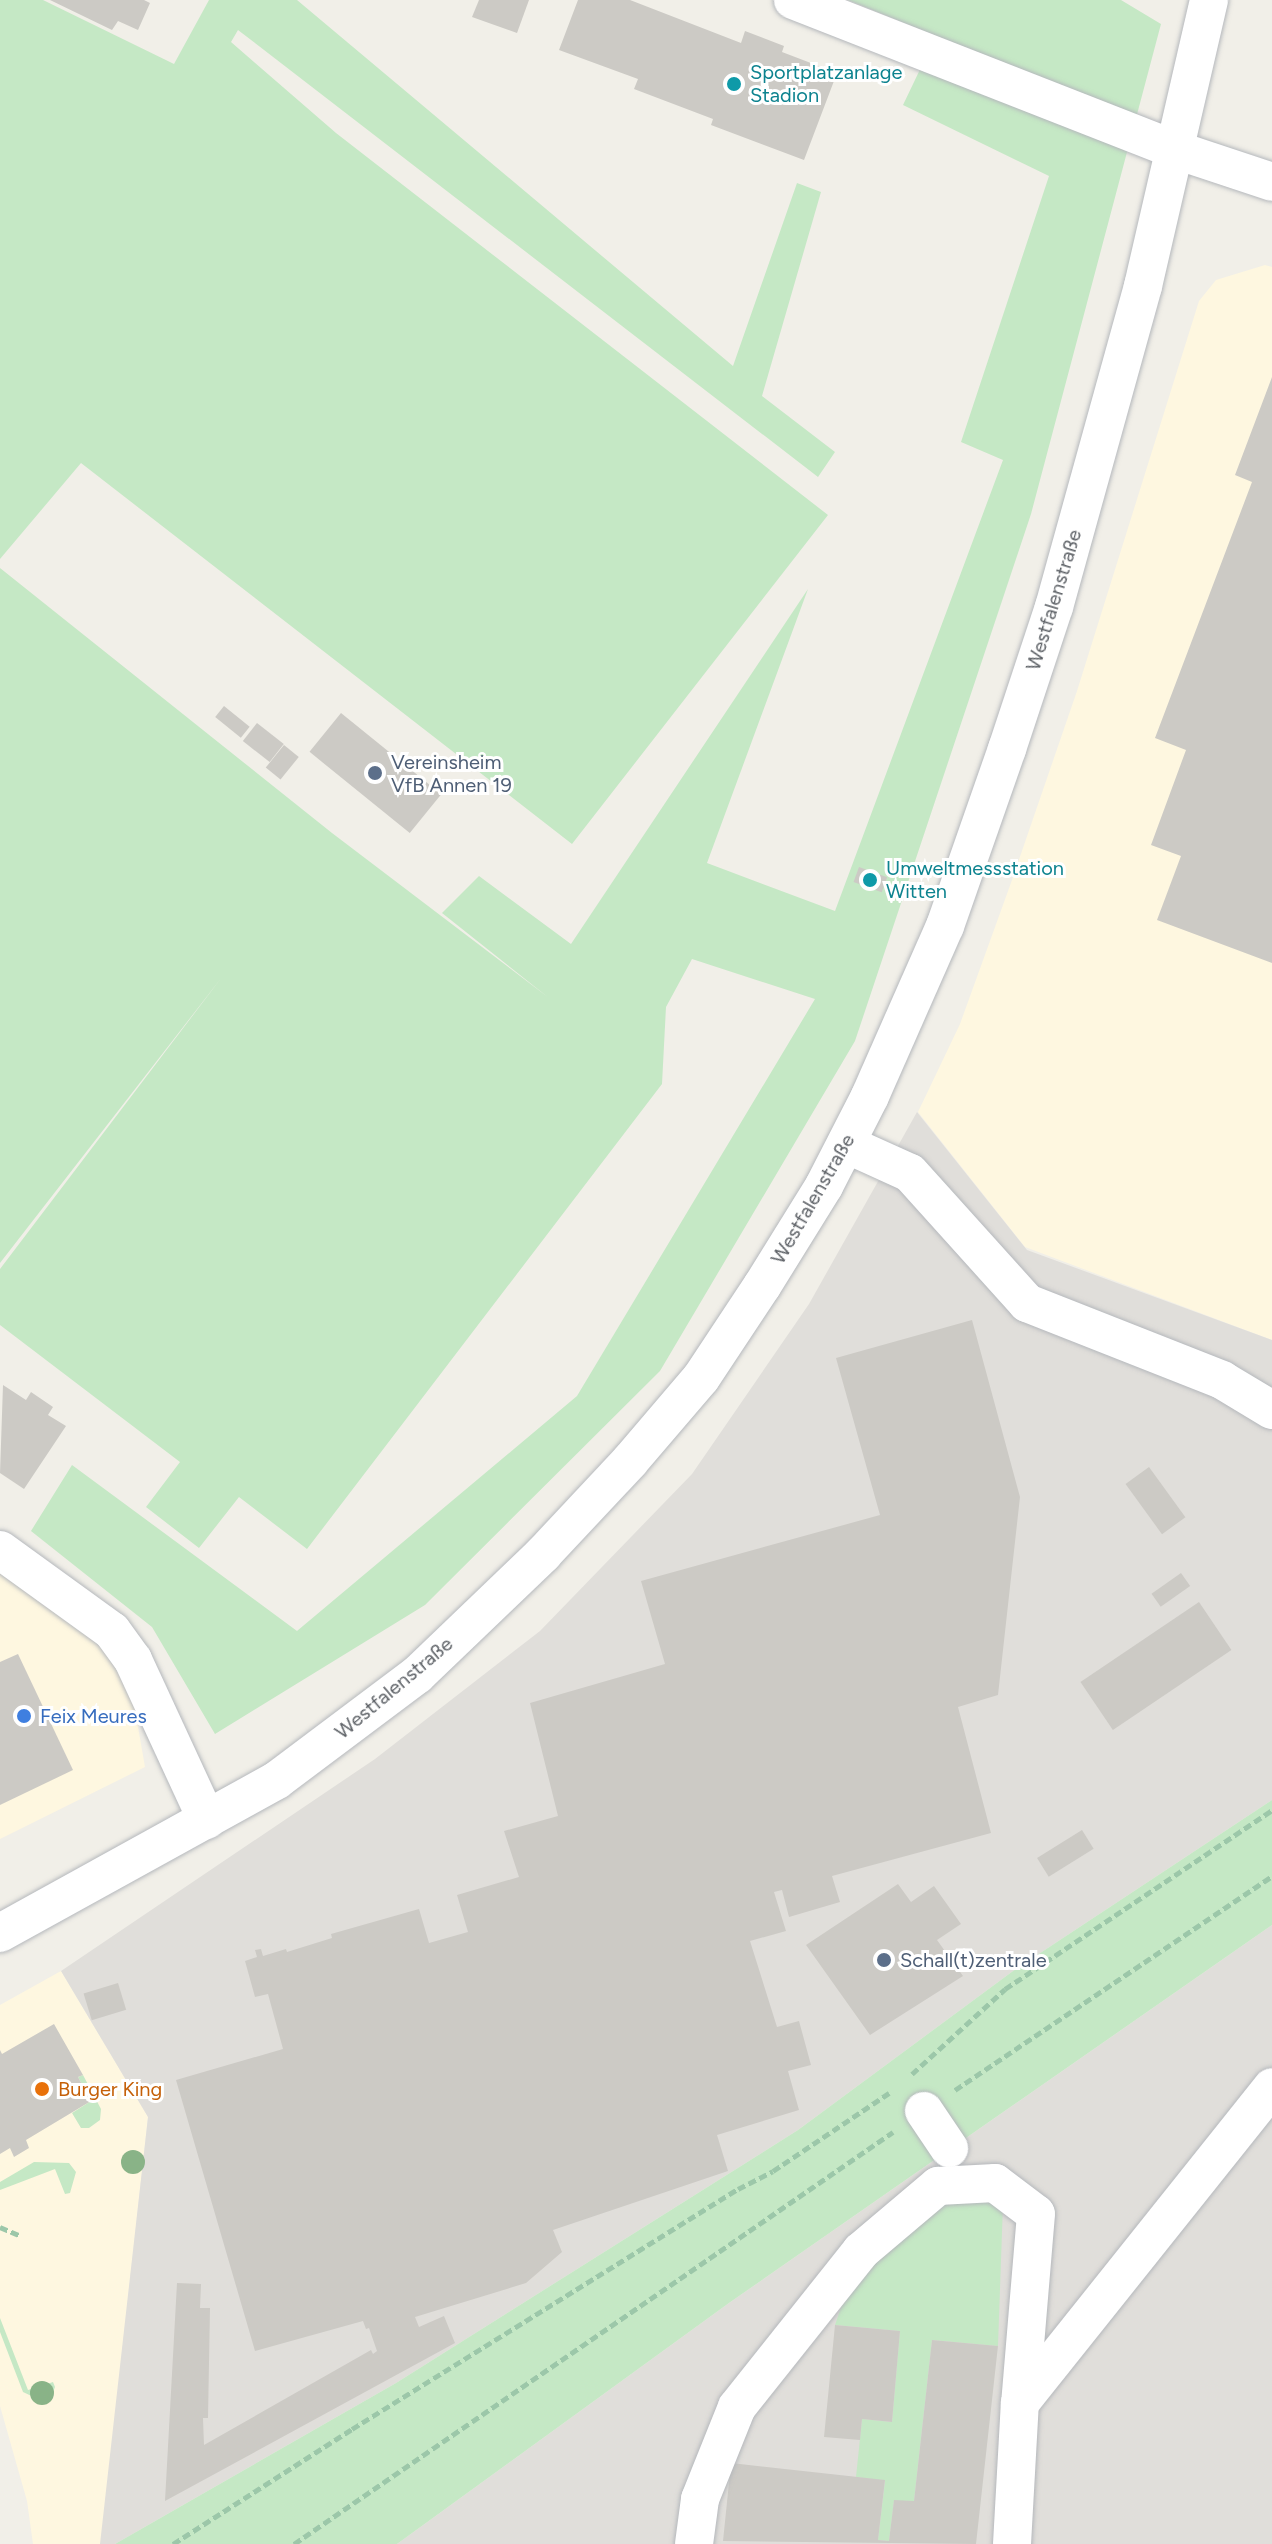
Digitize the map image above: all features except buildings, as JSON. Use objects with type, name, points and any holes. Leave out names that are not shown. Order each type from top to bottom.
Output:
[{"type":"street","points":[[793,0],[1173,149],[1272,182]]},
{"type":"street","name":"Westfalenstraße","points":[[0,1933],[277,1780],[417,1675],[543,1554],[630,1461],[701,1378],[762,1286],[846,1144],[945,926],[1044,636],[1143,286],[1209,0]]},
{"type":"street","points":[[846,1144],[910,1173],[1027,1303],[1222,1380],[1272,1410]]},
{"type":"street","points":[[0,1550],[112,1631],[133,1660],[207,1820]]},
{"type":"street","points":[[1020,2403],[1272,2087]]},
{"type":"street","points":[[909,2093],[949,2148]]},
{"type":"street","points":[[694,2544],[700,2499],[737,2407],[861,2251],[938,2186],[995,2183],[1036,2214],[1020,2403],[1019,2539]]},
{"type":"path","points":[[294,2544],[909,2093],[1005,1989],[1272,1810]]},
{"type":"path","points":[[173,2544],[738,2189],[909,2093],[1272,1876]]},
{"type":"path","points":[[0,2227],[21,2236]]},
{"type":"shaded area","points":[[1265,265],[1272,267],[1272,1340],[1025,1247],[918,1112],[960,1024],[1012,880],[1077,691],[1199,301],[1216,280]]},
{"type":"shaded area","points":[[917,1112],[1027,1250],[1272,1340],[1272,1800],[1013,1971],[798,2130],[396,2383],[115,2544],[100,2544],[148,2117],[61,1971],[375,1759],[540,1631],[692,1474],[809,1304]]},
{"type":"shaded area","points":[[0,1572],[98,1642],[120,1673],[134,1704],[145,1767],[0,1839]]},
{"type":"shaded area","points":[[1272,1925],[1272,2544],[397,2544],[729,2303]]},
{"type":"shaded area","points":[[61,1971],[148,2117],[101,2544],[33,2544],[27,2501],[0,2406],[0,2005]]},
{"type":"green space","points":[[0,0],[43,0],[174,64],[209,0],[297,0],[733,366],[797,183],[821,192],[762,396],[835,452],[818,477],[238,30],[231,42],[336,133],[828,515],[572,844],[81,463],[0,559]]},
{"type":"green space","points":[[848,0],[1121,0],[1161,24],[1031,514],[855,1041],[660,1371],[425,1605],[215,1734],[152,1627],[31,1531],[72,1465],[297,1631],[577,1396],[815,999],[692,959],[666,1007],[662,1084],[307,1549],[239,1497],[199,1548],[146,1507],[180,1462],[0,1325],[0,1269],[222,977],[0,1263],[0,568],[332,833],[549,998],[442,913],[479,876],[571,944],[808,589],[707,863],[835,911],[1003,460],[961,442],[1049,176],[903,105],[936,36]]},
{"type":"green space","points":[[1272,1800],[1272,1925],[729,2303],[397,2544],[115,2544],[396,2383],[798,2130],[1013,1971]]},
{"type":"green space","points":[[83,2075],[101,2109],[100,2120],[89,2128],[81,2128],[72,2113],[91,2101],[78,2077]]},
{"type":"green space","points":[[34,2162],[69,2163],[76,2172],[70,2193],[65,2194],[55,2169],[0,2190],[0,2182]]},
{"type":"green space","points":[[969,2192],[1003,2204],[998,2346],[932,2340],[914,2501],[894,2501],[889,2541],[878,2540],[885,2481],[856,2477],[862,2419],[892,2422],[900,2331],[835,2325],[848,2287],[912,2222]]},
{"type":"green space","points":[[0,2318],[28,2390],[53,2382],[55,2387],[51,2398],[42,2401],[23,2392],[0,2332]]},
{"type":"place","name":"Sportplatzanlage Stadion","points":[[734,84]]},
{"type":"place","name":"Vereinsheim VfB Annen 19","points":[[375,773]]},
{"type":"place","name":"Umweltmessstation Witten","points":[[870,880]]},
{"type":"place","name":"Feix Meures","points":[[24,1716]]},
{"type":"place","name":"Schall(t)zentrale","points":[[884,1960]]},
{"type":"place","name":"Burger King","points":[[42,2089]]}]
